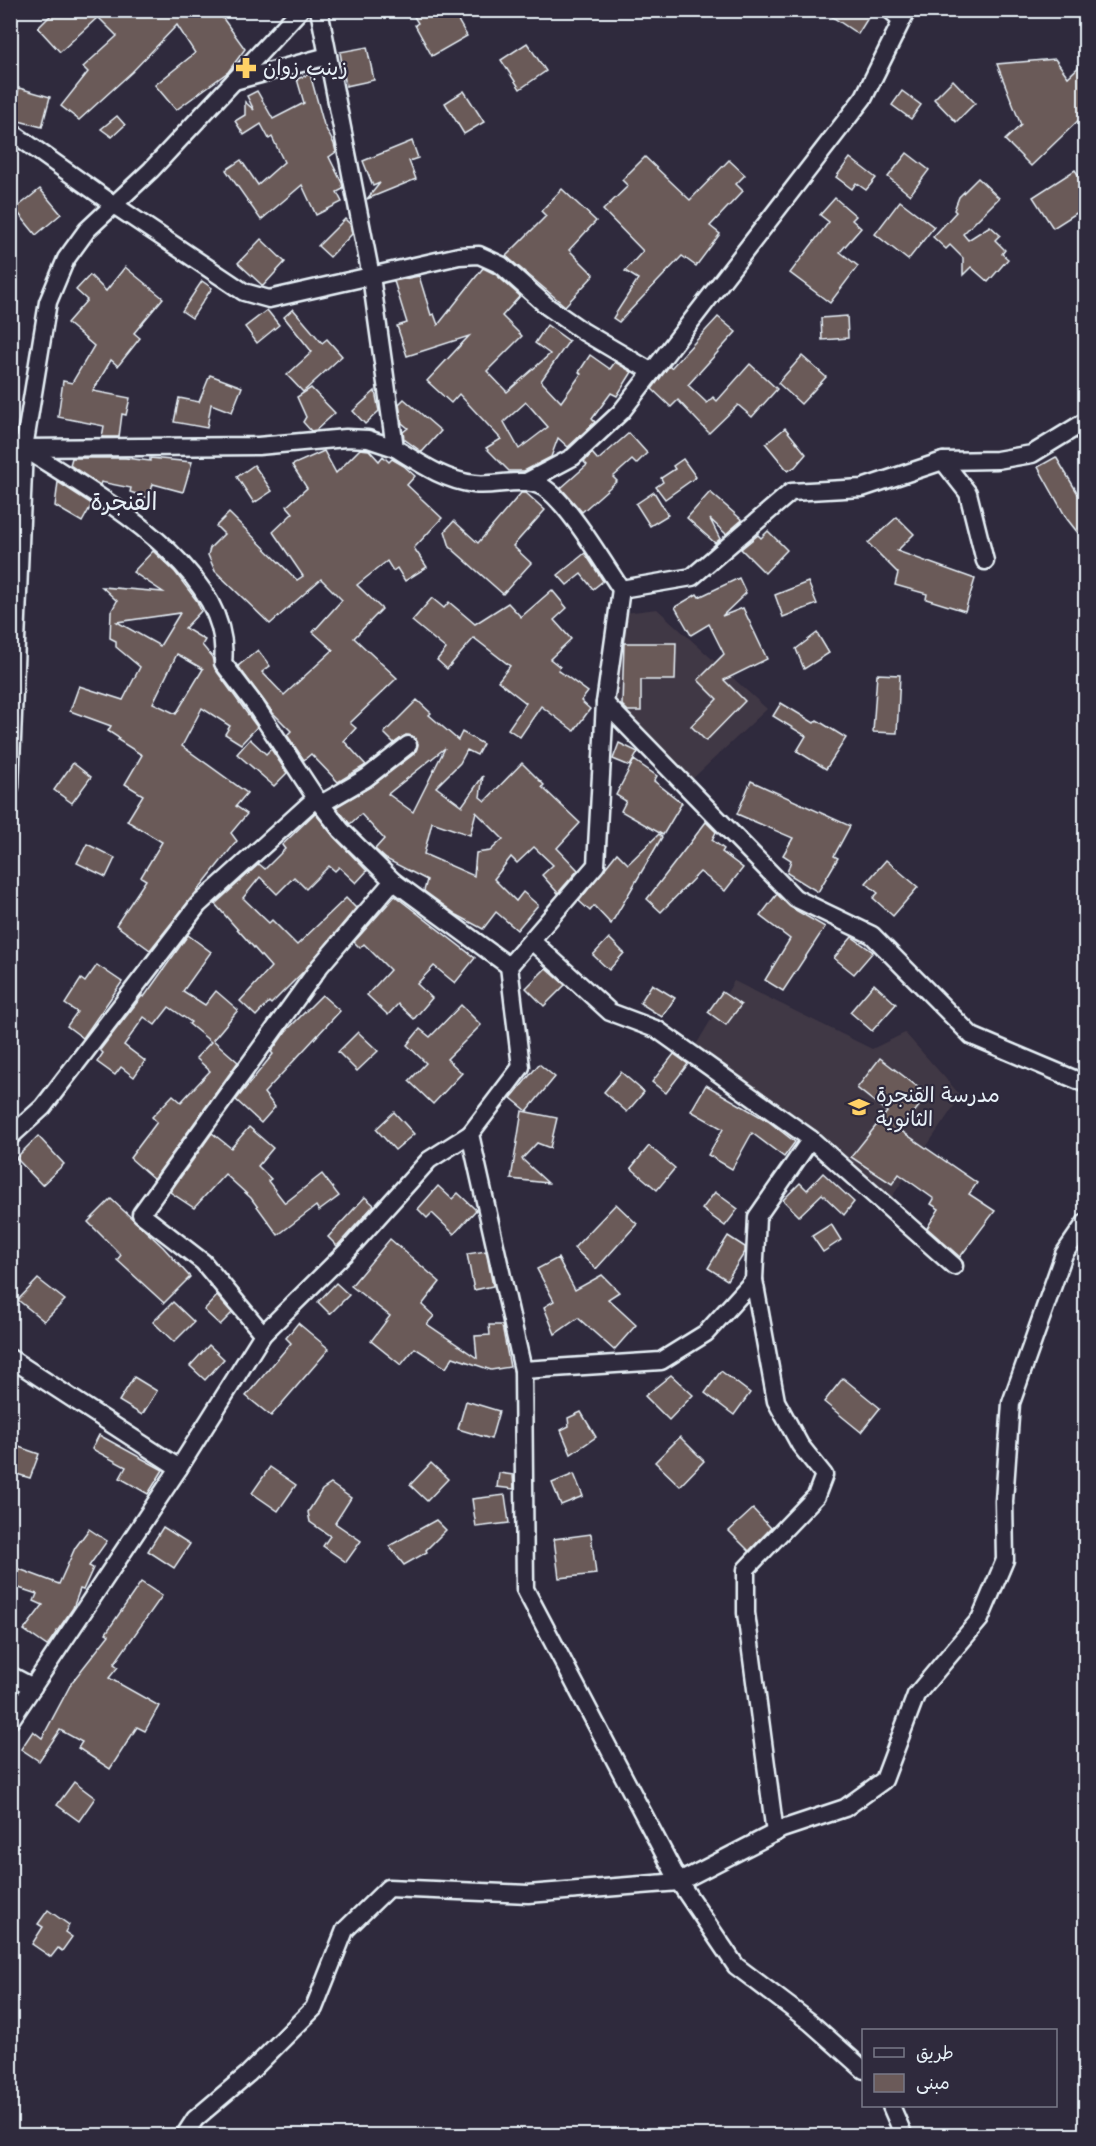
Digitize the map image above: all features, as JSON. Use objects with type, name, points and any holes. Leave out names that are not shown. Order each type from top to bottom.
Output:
[{"type":"street","points":[[10,787],[17,446],[48,302],[66,259],[87,230],[151,170],[300,10]]},
{"type":"street","points":[[319,10],[371,276],[395,448]]},
{"type":"street","points":[[524,483],[573,457],[621,412],[864,97],[900,14]]},
{"type":"street","points":[[234,81],[328,56]]},
{"type":"street","points":[[10,131],[114,205],[244,292],[269,299],[459,256],[479,255],[501,265],[548,308],[652,372]]},
{"type":"street","points":[[621,589],[692,577],[791,492],[862,488],[944,461],[997,459],[1032,454],[1086,421]]},
{"type":"street","points":[[17,446],[258,446],[345,438],[368,439],[395,448],[438,475],[475,484],[524,483],[542,486],[571,516],[621,589],[605,703],[596,865],[509,966]]},
{"type":"street","points":[[10,1721],[179,1468],[264,1334],[349,1250],[429,1160],[470,1134],[521,1067],[509,966],[393,881],[341,830],[224,663],[225,644],[209,597],[152,533],[17,446]]},
{"type":"street","points":[[944,461],[968,493],[985,561]]},
{"type":"street","points":[[605,703],[795,898],[872,935],[972,1036],[1086,1084]]},
{"type":"street","points":[[10,1137],[43,1107],[198,905],[319,801],[366,778],[408,745]]},
{"type":"street","points":[[264,1334],[203,1262],[141,1214],[320,966],[393,881]]},
{"type":"street","points":[[532,942],[610,1012],[658,1030],[811,1138],[954,1266]]},
{"type":"street","points":[[470,1134],[523,1370],[525,1589],[679,1882],[736,1966],[810,2022],[862,2068]]},
{"type":"street","points":[[775,1833],[746,1613],[746,1569],[816,1496],[824,1475],[800,1444],[776,1401],[754,1280],[757,1217],[811,1138]]},
{"type":"street","points":[[184,2136],[195,2119],[248,2074],[314,2008],[345,1929],[388,1888],[528,1894],[679,1882],[775,1833],[845,1808],[884,1780],[916,1695],[980,1619],[1005,1560],[1004,1501],[1011,1403],[1064,1254],[1086,1222]]},
{"type":"street","points":[[523,1370],[661,1361],[706,1333],[754,1280]]},
{"type":"street","points":[[10,1358],[179,1468]]},
{"type":"street","points":[[10,1675],[33,1688]]},
{"type":"street","points":[[891,2107],[904,2136]]},
{"type":"shaded area","points":[[657,609],[767,709],[690,781],[615,710],[617,614]]},
{"type":"shaded area","points":[[734,981],[872,1049],[905,1033],[961,1096],[889,1201],[823,1141],[696,1045]]},
{"type":"building","points":[[56,10],[217,10],[245,49],[228,72],[176,110],[155,85],[195,53],[177,25],[132,72],[79,120],[61,106],[88,72],[83,67],[117,36],[98,17],[60,52],[38,28]]},
{"type":"building","points":[[410,10],[452,10],[467,36],[432,56],[415,25],[418,23]]},
{"type":"building","points":[[822,10],[873,10],[858,34]]},
{"type":"building","points":[[527,43],[546,71],[520,89],[501,60]]},
{"type":"building","points":[[367,47],[374,80],[346,86],[340,52]]},
{"type":"building","points":[[1055,59],[1068,77],[1086,60],[1086,113],[1031,166],[1005,140],[1021,125],[997,64]]},
{"type":"building","points":[[310,74],[324,125],[336,152],[329,157],[342,183],[343,189],[337,192],[342,202],[316,215],[302,185],[261,220],[226,170],[241,160],[258,185],[284,162],[272,137],[269,139],[261,124],[244,135],[235,121],[245,115],[245,102],[254,110],[247,96],[257,91],[273,119],[304,103],[297,79]]},
{"type":"building","points":[[953,80],[975,103],[956,122],[934,99]]},
{"type":"building","points":[[19,88],[50,97],[42,127],[11,119]]},
{"type":"building","points":[[464,91],[484,122],[464,134],[445,103]]},
{"type":"building","points":[[902,91],[921,105],[911,119],[892,105]]},
{"type":"building","points":[[117,116],[125,125],[112,137],[101,129]]},
{"type":"building","points":[[412,141],[418,158],[409,161],[416,179],[367,199],[380,183],[373,186],[363,161]]},
{"type":"building","points":[[907,153],[929,170],[910,195],[888,177]]},
{"type":"building","points":[[645,157],[690,200],[729,160],[745,175],[736,184],[743,191],[710,226],[720,234],[696,266],[682,256],[619,322],[613,318],[638,279],[625,271],[643,251],[603,210],[628,186],[622,180]]},
{"type":"building","points":[[850,158],[876,178],[866,190],[856,183],[852,189],[836,177]]},
{"type":"building","points":[[1075,170],[1086,186],[1086,207],[1053,228],[1033,197]]},
{"type":"building","points":[[978,178],[999,198],[963,234],[968,240],[990,226],[1000,235],[995,240],[1005,250],[1002,254],[1008,259],[988,282],[971,267],[963,275],[963,258],[950,245],[946,249],[933,237],[956,212],[954,210],[959,197]]},
{"type":"building","points":[[40,189],[61,214],[36,235],[15,209]]},
{"type":"building","points":[[562,189],[596,221],[569,250],[594,275],[565,306],[506,256],[546,216],[541,211]]},
{"type":"building","points":[[835,198],[856,216],[852,220],[861,228],[840,252],[858,266],[830,303],[790,273],[829,222],[820,215]]},
{"type":"building","points":[[900,201],[934,227],[908,260],[875,234]]},
{"type":"building","points":[[345,219],[350,224],[352,234],[330,257],[318,246]]},
{"type":"building","points":[[261,239],[285,262],[263,286],[238,263]]},
{"type":"building","points":[[125,267],[163,298],[134,333],[140,338],[118,366],[111,360],[93,391],[130,398],[126,415],[122,414],[119,437],[102,437],[104,426],[58,417],[63,381],[72,383],[94,346],[67,323],[87,300],[76,290],[90,275],[106,291]]},
{"type":"building","points":[[483,268],[495,274],[520,296],[502,316],[522,336],[487,371],[507,392],[550,354],[535,343],[547,325],[569,341],[541,381],[561,402],[581,374],[579,372],[590,355],[610,369],[615,362],[632,372],[617,396],[611,393],[592,419],[595,422],[568,447],[558,438],[551,457],[524,471],[509,471],[486,448],[501,439],[459,394],[451,403],[427,381],[469,336],[407,356],[397,326],[407,323],[394,281],[419,276],[431,315],[434,314],[438,325]],"holes":[[[526,402],[548,427],[519,449],[504,422]]]},
{"type":"building","points":[[202,281],[212,288],[192,318],[182,311]]},
{"type":"building","points":[[293,309],[322,343],[327,339],[342,356],[303,392],[287,375],[312,352],[284,317]]},
{"type":"building","points":[[267,310],[279,325],[257,343],[245,327]]},
{"type":"building","points":[[847,316],[848,338],[822,340],[821,318]]},
{"type":"building","points":[[718,317],[736,332],[688,385],[707,403],[713,397],[717,401],[750,364],[777,389],[752,417],[738,405],[709,433],[678,400],[671,407],[652,389],[669,366],[671,368]]},
{"type":"building","points":[[802,356],[826,377],[801,404],[778,383]]},
{"type":"building","points":[[210,375],[242,387],[232,412],[211,404],[207,428],[174,422],[179,398],[199,402]]},
{"type":"building","points":[[311,388],[335,413],[316,430],[311,431],[303,422],[306,417],[297,397]]},
{"type":"building","points":[[375,391],[379,411],[365,424],[353,411]]},
{"type":"building","points":[[404,399],[441,431],[422,452],[404,439],[403,432],[408,428],[402,423],[399,404]]},
{"type":"building","points":[[785,428],[806,454],[795,467],[788,471],[766,444]]},
{"type":"building","points":[[629,433],[647,453],[636,464],[632,460],[613,477],[617,481],[582,512],[561,488],[587,465],[584,462],[592,453],[598,460]]},
{"type":"building","points":[[360,449],[369,450],[379,461],[383,456],[389,462],[392,459],[404,466],[415,476],[407,485],[442,518],[414,548],[427,567],[405,581],[397,568],[393,571],[387,561],[357,585],[382,609],[354,638],[397,678],[350,723],[356,728],[344,741],[366,765],[338,782],[311,754],[304,760],[287,735],[291,731],[273,713],[238,666],[258,650],[270,666],[262,672],[284,695],[333,650],[313,632],[342,600],[321,579],[270,624],[215,571],[208,555],[210,548],[224,534],[216,526],[229,513],[297,580],[303,576],[273,532],[293,513],[287,506],[307,488],[292,465],[324,451],[336,473]]},
{"type":"building","points":[[1056,457],[1086,507],[1086,543],[1067,519],[1038,467]]},
{"type":"building","points":[[72,458],[125,458],[150,461],[150,458],[192,462],[183,492],[153,484],[149,498],[130,492],[131,488],[101,482],[100,485],[70,465]]},
{"type":"building","points":[[683,459],[696,477],[665,499],[656,487],[663,482],[661,478],[675,469],[673,466]]},
{"type":"building","points":[[254,465],[272,491],[254,503],[237,477]]},
{"type":"building","points":[[58,482],[92,504],[82,522],[55,506]]},
{"type":"building","points":[[654,492],[668,515],[650,526],[636,504]]},
{"type":"building","points":[[710,492],[742,520],[726,534],[710,519],[720,539],[715,543],[687,518]]},
{"type":"building","points":[[521,493],[526,493],[545,510],[513,546],[531,563],[503,594],[450,547],[445,531],[454,521],[478,543]]},
{"type":"building","points":[[897,517],[914,534],[897,551],[975,579],[965,611],[926,599],[927,594],[895,585],[898,573],[868,543]]},
{"type":"building","points":[[768,531],[787,550],[765,573],[741,549],[758,535],[761,538]]},
{"type":"building","points":[[153,551],[175,572],[197,601],[201,611],[185,628],[205,640],[202,645],[212,657],[215,669],[257,727],[241,744],[225,734],[230,726],[202,708],[182,746],[247,793],[236,806],[247,814],[231,833],[237,841],[150,950],[116,925],[146,880],[141,877],[162,842],[127,821],[143,795],[125,784],[142,755],[108,731],[111,726],[70,711],[79,686],[123,700],[140,667],[116,647],[116,641],[110,638],[111,612],[117,601],[102,587],[163,592],[133,572]],"holes":[[[180,613],[160,646],[117,622]],[[177,654],[203,669],[176,714],[153,703]]]},
{"type":"building","points":[[585,553],[603,581],[593,589],[581,574],[567,585],[558,575]]},
{"type":"building","points":[[739,578],[746,593],[722,616],[743,608],[767,659],[724,680],[745,701],[706,741],[691,726],[717,699],[698,680],[724,654],[709,624],[691,635],[675,607],[697,594],[699,597]]},
{"type":"building","points":[[808,582],[817,604],[783,617],[775,595]]},
{"type":"building","points":[[552,590],[567,608],[554,620],[571,639],[550,659],[560,667],[558,670],[588,692],[581,701],[590,709],[574,731],[541,706],[520,737],[508,729],[526,703],[498,681],[510,666],[474,638],[447,669],[437,660],[446,649],[412,621],[432,598],[444,608],[449,602],[475,624],[508,603],[521,617]]},
{"type":"building","points":[[817,633],[829,653],[804,669],[796,649]]},
{"type":"building","points":[[624,643],[676,643],[675,680],[641,680],[641,711],[628,711],[622,705]]},
{"type":"building","points":[[877,674],[900,675],[897,733],[873,732]]},
{"type":"building","points":[[417,700],[431,713],[429,715],[458,740],[462,732],[483,744],[477,755],[467,750],[460,763],[436,787],[462,806],[483,776],[480,797],[485,801],[522,763],[544,785],[542,787],[580,823],[557,848],[578,870],[558,893],[542,875],[553,865],[534,847],[517,863],[511,857],[494,879],[516,901],[523,892],[538,905],[517,930],[496,912],[483,929],[457,915],[424,891],[427,880],[386,859],[375,849],[384,839],[361,814],[350,824],[336,807],[372,786],[415,753],[418,744],[412,736],[406,735],[394,743],[384,733]],"holes":[[[445,748],[413,812],[388,794]],[[476,812],[503,839],[490,851],[476,853],[474,876],[424,854],[432,822],[470,835]]]},
{"type":"building","points":[[781,703],[814,723],[817,720],[846,738],[826,769],[797,751],[806,736],[773,716]]},
{"type":"building","points":[[250,739],[266,754],[271,749],[287,773],[274,786],[237,754]]},
{"type":"building","points":[[619,743],[638,752],[630,766],[613,759]]},
{"type":"building","points":[[634,760],[657,776],[654,781],[682,803],[663,835],[621,811],[626,801],[616,795]]},
{"type":"building","points":[[73,763],[91,777],[72,803],[54,790]]},
{"type":"building","points":[[751,781],[850,826],[834,856],[838,858],[818,892],[787,873],[791,860],[783,855],[793,838],[737,814]]},
{"type":"building","points":[[315,813],[334,837],[367,871],[356,883],[339,867],[335,871],[329,866],[306,889],[294,877],[277,894],[260,877],[243,898],[269,923],[272,920],[297,945],[346,898],[356,908],[304,971],[256,1016],[240,1001],[271,967],[215,904],[259,864],[265,869],[285,849],[282,845]]},
{"type":"building","points":[[706,822],[716,832],[712,840],[724,849],[722,852],[743,868],[725,891],[700,872],[661,912],[647,899]]},
{"type":"building","points":[[659,834],[662,837],[611,924],[594,906],[590,911],[579,901],[617,853],[628,864]]},
{"type":"building","points":[[87,844],[115,858],[106,877],[77,863]]},
{"type":"building","points":[[886,860],[918,887],[893,916],[873,898],[878,893],[866,883]]},
{"type":"building","points":[[777,894],[790,907],[825,927],[783,991],[765,980],[790,939],[760,916]]},
{"type":"building","points":[[395,896],[475,958],[455,983],[434,966],[417,984],[432,998],[414,1019],[398,1004],[388,1015],[367,995],[390,970],[364,944],[360,948],[354,942]]},
{"type":"building","points":[[188,935],[211,952],[183,991],[205,1005],[216,991],[238,1010],[213,1040],[238,1062],[154,1179],[130,1158],[157,1122],[152,1117],[173,1095],[181,1102],[210,1071],[196,1058],[211,1042],[189,1024],[191,1022],[169,1007],[155,1025],[144,1017],[124,1045],[145,1061],[134,1077],[121,1067],[115,1075],[97,1062],[103,1053],[100,1050],[142,996],[144,997]]},
{"type":"building","points":[[852,937],[873,952],[854,974],[834,958]]},
{"type":"building","points":[[609,938],[624,953],[609,970],[593,955]]},
{"type":"building","points":[[97,965],[122,982],[83,1038],[67,1026],[77,1012],[65,1004],[81,979],[85,982]]},
{"type":"building","points":[[546,968],[565,985],[544,1006],[526,988]]},
{"type":"building","points":[[652,984],[675,998],[662,1017],[640,1003]]},
{"type":"building","points":[[874,984],[896,1004],[872,1031],[850,1012]]},
{"type":"building","points":[[722,992],[741,1005],[726,1025],[708,1012]]},
{"type":"building","points":[[322,995],[340,1011],[264,1093],[275,1107],[261,1123],[236,1100],[273,1054],[271,1052],[286,1031]]},
{"type":"building","points":[[461,1005],[481,1025],[447,1059],[462,1073],[433,1104],[409,1081],[426,1063],[407,1045],[420,1029],[430,1037]]},
{"type":"building","points":[[358,1032],[378,1051],[357,1071],[338,1052]]},
{"type":"building","points":[[674,1054],[688,1064],[666,1093],[652,1082]]},
{"type":"building","points":[[880,1058],[928,1095],[900,1130],[977,1183],[969,1194],[995,1211],[960,1257],[927,1228],[939,1209],[931,1204],[934,1199],[899,1174],[892,1184],[851,1157],[887,1112],[857,1088]]},
{"type":"building","points":[[539,1064],[555,1077],[527,1111],[511,1098]]},
{"type":"building","points":[[621,1072],[644,1092],[627,1112],[604,1092]]},
{"type":"building","points":[[706,1085],[768,1121],[795,1142],[784,1157],[752,1133],[732,1169],[708,1155],[723,1129],[691,1111]]},
{"type":"building","points":[[522,1111],[557,1118],[550,1148],[537,1143],[522,1159],[548,1183],[511,1179]]},
{"type":"building","points":[[394,1112],[414,1134],[395,1150],[376,1129]]},
{"type":"building","points":[[249,1127],[273,1148],[258,1166],[271,1179],[268,1181],[285,1203],[322,1174],[339,1196],[319,1211],[316,1206],[278,1235],[251,1198],[225,1174],[194,1208],[170,1192],[212,1133],[231,1148]]},
{"type":"building","points":[[38,1136],[64,1164],[42,1185],[16,1158]]},
{"type":"building","points":[[649,1146],[675,1168],[657,1190],[631,1168]]},
{"type":"building","points":[[823,1173],[854,1202],[844,1215],[822,1194],[799,1216],[783,1200],[800,1183],[807,1190]]},
{"type":"building","points":[[438,1186],[452,1199],[458,1193],[476,1210],[454,1234],[432,1213],[427,1218],[418,1209]]},
{"type":"building","points":[[715,1192],[738,1209],[725,1226],[702,1209]]},
{"type":"building","points":[[365,1197],[374,1205],[337,1246],[328,1237]]},
{"type":"building","points":[[111,1199],[163,1247],[190,1277],[164,1303],[117,1260],[121,1255],[88,1222]]},
{"type":"building","points":[[616,1204],[637,1224],[596,1269],[574,1248]]},
{"type":"building","points":[[831,1224],[841,1240],[823,1252],[812,1236]]},
{"type":"building","points":[[728,1236],[745,1247],[745,1252],[727,1280],[708,1268]]},
{"type":"building","points":[[390,1239],[440,1282],[422,1305],[434,1316],[427,1324],[477,1358],[475,1336],[490,1335],[489,1325],[502,1325],[510,1367],[491,1370],[453,1357],[446,1368],[415,1348],[401,1365],[371,1341],[390,1316],[351,1286]]},
{"type":"building","points":[[486,1251],[493,1286],[474,1290],[467,1254]]},
{"type":"building","points":[[558,1258],[575,1290],[602,1275],[619,1292],[608,1299],[636,1325],[614,1350],[578,1318],[555,1334],[544,1307],[554,1301],[537,1269]]},
{"type":"building","points":[[38,1279],[65,1300],[44,1321],[18,1300]]},
{"type":"building","points":[[336,1283],[349,1295],[330,1314],[318,1302]]},
{"type":"building","points":[[217,1296],[232,1313],[220,1325],[204,1310]]},
{"type":"building","points":[[173,1302],[194,1322],[174,1342],[153,1322]]},
{"type":"building","points":[[298,1323],[329,1349],[271,1416],[246,1396],[291,1343],[286,1338]]},
{"type":"building","points":[[209,1345],[224,1359],[205,1380],[190,1366]]},
{"type":"building","points":[[721,1371],[750,1393],[734,1415],[705,1393]]},
{"type":"building","points":[[671,1375],[693,1395],[669,1420],[645,1396]]},
{"type":"building","points":[[134,1377],[157,1391],[142,1415],[119,1401]]},
{"type":"building","points":[[843,1378],[880,1408],[861,1432],[824,1402]]},
{"type":"building","points":[[466,1401],[499,1411],[491,1439],[458,1429]]},
{"type":"building","points":[[581,1412],[596,1437],[571,1454],[561,1430],[569,1426],[568,1418]]},
{"type":"building","points":[[99,1435],[163,1470],[148,1494],[120,1478],[126,1467],[92,1449]]},
{"type":"building","points":[[680,1437],[704,1461],[680,1486],[655,1462]]},
{"type":"building","points":[[16,1446],[39,1454],[30,1478],[10,1472],[10,1461]]},
{"type":"building","points":[[431,1463],[448,1479],[427,1501],[410,1485]]},
{"type":"building","points":[[270,1467],[296,1485],[278,1511],[252,1493]]},
{"type":"building","points":[[499,1473],[513,1475],[514,1489],[497,1487]]},
{"type":"building","points":[[574,1474],[583,1496],[561,1505],[552,1483]]},
{"type":"building","points":[[331,1484],[351,1498],[335,1523],[361,1541],[346,1562],[323,1546],[330,1536],[310,1522],[308,1512],[322,1490]]},
{"type":"building","points":[[505,1495],[509,1523],[476,1527],[472,1499]]},
{"type":"building","points":[[753,1509],[771,1528],[749,1551],[729,1531]]},
{"type":"building","points":[[436,1520],[446,1530],[426,1550],[427,1552],[404,1565],[389,1546]]},
{"type":"building","points":[[163,1527],[190,1544],[174,1568],[148,1551]]},
{"type":"building","points":[[89,1529],[107,1541],[89,1566],[93,1568],[83,1590],[80,1589],[73,1608],[47,1646],[24,1630],[43,1605],[34,1601],[37,1594],[13,1586],[19,1569],[59,1584],[75,1548]]},
{"type":"building","points":[[591,1534],[596,1574],[559,1578],[554,1539]]},
{"type":"building","points":[[141,1582],[162,1596],[114,1664],[118,1667],[109,1678],[159,1706],[145,1731],[137,1727],[110,1769],[78,1748],[82,1742],[60,1730],[39,1761],[21,1749],[33,1731],[42,1738],[72,1682],[109,1635],[106,1633]]},
{"type":"building","points":[[74,1782],[95,1798],[79,1821],[57,1805]]},
{"type":"building","points":[[48,1910],[69,1925],[65,1932],[72,1937],[62,1951],[58,1948],[51,1957],[32,1944],[43,1927],[38,1924]]},
{"type":"place","name":"زينب زوان","points":[[246,68]]},
{"type":"place","name":"مدرسة القنجرة الثانوية","points":[[859,1107]]},
{"type":"district","name":"القنجرة","points":[[124,502]]}]
